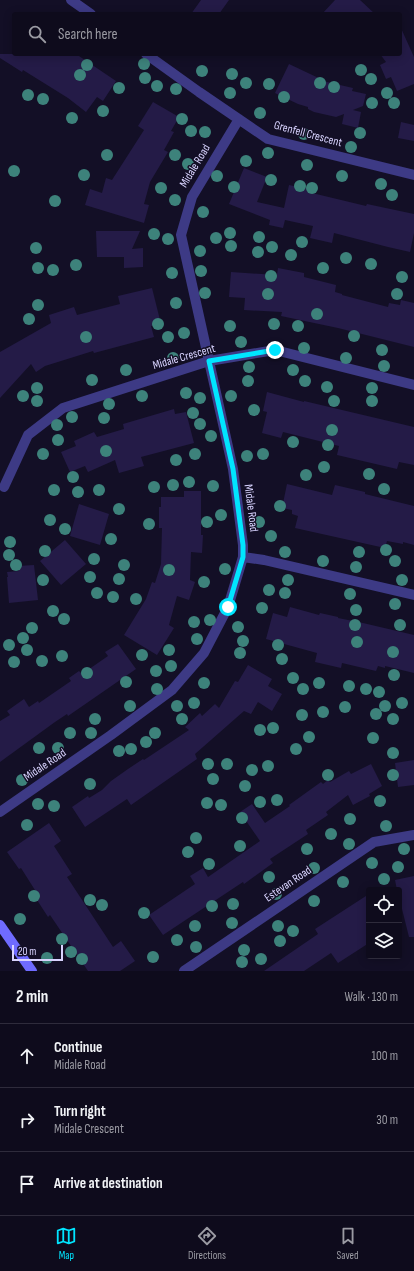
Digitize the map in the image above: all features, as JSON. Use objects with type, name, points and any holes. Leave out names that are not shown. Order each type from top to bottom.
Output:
[{"type":"street","points":[[71,0],[88,12]]},
{"type":"street","name":"Grenfell Crescent","points":[[149,56],[268,139],[414,175]]},
{"type":"street","name":"Midale Road","points":[[0,812],[112,735],[172,690],[204,653],[228,607],[243,557],[243,545],[233,469],[182,236],[192,197],[239,119]]},
{"type":"street","name":"Midale Crescent","points":[[4,487],[28,435],[63,408],[209,361],[275,350],[414,385]]},
{"type":"street","points":[[243,557],[264,560],[414,595]]},
{"type":"street","name":"Estevan Road","points":[[184,971],[374,842],[414,835]]},
{"type":"street","points":[[0,925],[32,971]]},
{"type":"building","points":[[201,0],[229,0],[220,12],[192,12]]},
{"type":"building","points":[[335,0],[360,0],[373,12],[324,12]]},
{"type":"building","points":[[402,30],[414,57],[414,84],[397,91],[391,77],[386,79],[380,65],[386,62],[382,56],[402,56]]},
{"type":"building","points":[[0,54],[12,54],[12,56],[79,56],[116,81],[103,101],[97,97],[86,112],[68,98],[23,70],[22,72],[0,58]]},
{"type":"building","points":[[289,64],[327,82],[353,88],[352,91],[366,94],[363,106],[353,110],[361,112],[358,128],[342,124],[344,114],[336,117],[314,112],[308,109],[308,107],[275,93]]},
{"type":"building","points":[[153,102],[179,117],[171,131],[174,132],[164,150],[168,152],[150,182],[144,204],[149,205],[144,223],[85,205],[90,189],[102,193],[106,178],[112,180],[144,130],[138,126]]},
{"type":"building","points":[[401,122],[414,125],[414,141],[398,138]]},
{"type":"building","points":[[244,168],[267,177],[257,202],[284,208],[289,185],[313,190],[312,193],[366,206],[367,204],[414,214],[414,233],[410,252],[334,233],[332,243],[310,238],[313,226],[285,220],[283,228],[269,225],[270,220],[229,204]]},
{"type":"building","points":[[96,231],[140,231],[132,249],[143,248],[143,267],[124,268],[124,257],[97,257]]},
{"type":"building","points":[[278,268],[304,273],[304,277],[336,285],[335,292],[342,295],[388,307],[389,303],[400,305],[401,300],[414,303],[414,347],[338,328],[281,316],[282,312],[244,310],[245,298],[229,297],[231,272],[277,275]]},
{"type":"building","points":[[152,288],[161,324],[151,326],[154,337],[94,353],[93,351],[45,366],[36,372],[31,364],[0,398],[0,352],[51,323],[49,315],[74,307],[77,315],[120,304],[118,296]]},
{"type":"building","points":[[267,392],[414,427],[414,465],[399,462],[397,469],[337,455],[339,446],[283,432],[281,438],[262,433],[267,412],[263,411]]},
{"type":"building","points":[[174,409],[175,414],[186,412],[194,443],[141,457],[144,466],[119,473],[115,460],[88,472],[85,466],[70,472],[61,452],[76,446],[74,441],[94,432],[97,437],[124,429],[123,424]]},
{"type":"building","points":[[287,484],[332,495],[335,485],[414,506],[414,545],[403,542],[403,544],[387,541],[385,548],[295,528],[298,516],[292,514],[292,510],[282,508]]},
{"type":"building","points":[[184,491],[201,491],[201,535],[203,535],[202,553],[191,552],[190,580],[195,582],[189,600],[177,596],[169,625],[174,628],[157,655],[124,635],[146,599],[152,582],[155,583],[161,564],[162,528],[159,528],[159,507],[161,507],[161,497],[184,497]]},
{"type":"building","points":[[79,504],[109,514],[100,545],[70,536]]},
{"type":"building","points":[[65,540],[86,564],[61,585],[40,561]]},
{"type":"building","points":[[34,565],[38,600],[9,603],[7,572],[19,571],[18,566]]},
{"type":"building","points":[[290,607],[319,615],[320,613],[414,635],[414,673],[385,666],[385,668],[378,666],[376,671],[342,663],[341,668],[315,662],[317,653],[266,639],[273,613],[287,617]]},
{"type":"building","points":[[118,644],[136,669],[68,716],[67,714],[55,722],[0,762],[0,721],[10,715],[7,711],[24,699],[29,707],[38,701],[39,703],[71,681],[69,678],[79,671],[82,674],[108,656],[105,652]]},
{"type":"building","points":[[248,665],[272,679],[268,686],[282,694],[272,711],[258,702],[251,714],[244,711],[195,754],[197,759],[131,805],[127,799],[85,827],[72,807],[88,796],[89,798],[102,790],[111,781],[128,769],[189,730],[185,727],[200,713],[202,716],[215,704],[219,708],[235,681],[238,682]]},
{"type":"building","points":[[414,760],[414,785],[398,787],[395,763]]},
{"type":"building","points":[[371,764],[382,786],[369,794],[370,796],[353,805],[348,795],[326,812],[328,815],[306,830],[308,834],[270,859],[273,863],[244,884],[243,882],[163,935],[149,915],[195,884],[190,876],[203,868],[208,877],[260,841],[240,812],[252,804],[265,823],[321,782],[323,784],[328,780],[330,782],[349,771],[351,774]]},
{"type":"building","points":[[49,823],[61,841],[54,846],[72,874],[67,877],[113,947],[121,941],[135,961],[120,971],[88,971],[50,915],[48,917],[37,900],[40,898],[21,868],[19,869],[7,852]]},
{"type":"building","points":[[414,876],[414,937],[409,937],[402,909],[402,887],[396,887],[395,880]]},
{"type":"building","points":[[366,896],[366,945],[338,963],[331,953],[304,971],[264,971],[318,934],[315,929]]},
{"type":"route","points":[[228,607],[243,557],[243,545],[233,469],[209,361],[275,350]]}]
